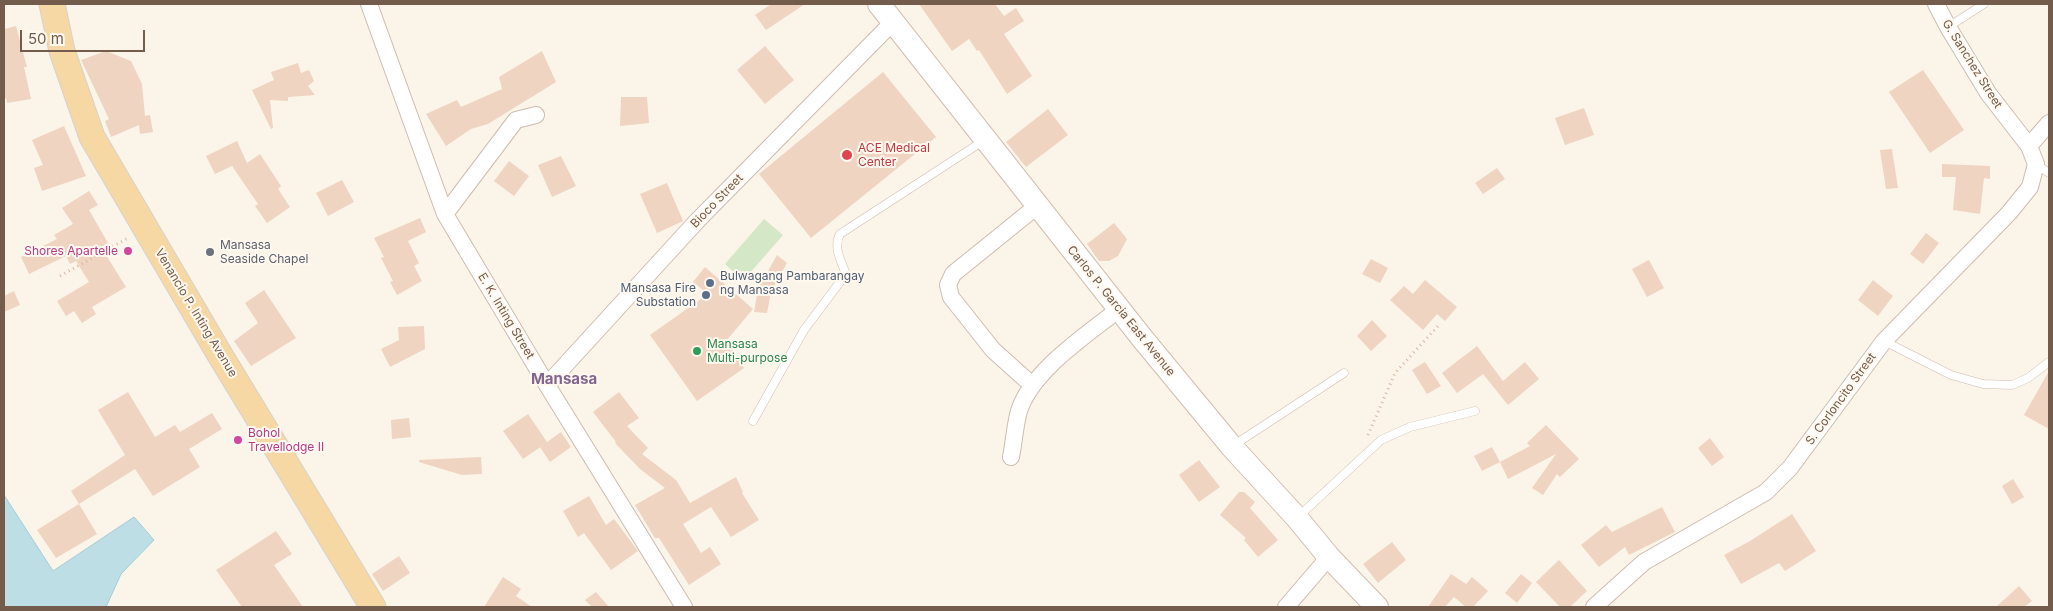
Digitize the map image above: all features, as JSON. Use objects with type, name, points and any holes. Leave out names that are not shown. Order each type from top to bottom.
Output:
[{"type":"main road","name":"Venancio P. Inting Avenue","points":[[52,4],[62,51],[92,137],[250,405],[373,607]]},
{"type":"main road","name":"Carlos P. Garcia East Avenue","points":[[887,10],[985,140],[1119,309],[1232,446],[1297,518],[1329,558],[1377,607]]},
{"type":"street","name":"E. K. Inting Street","points":[[369,4],[444,214],[684,607]]},
{"type":"street","name":"G. Sanchez Street","points":[[1936,4],[1988,93],[2029,146]]},
{"type":"street","name":"Bioco Street","points":[[547,385],[887,10]]},
{"type":"street","points":[[444,214],[516,120],[536,115]]},
{"type":"street","points":[[2029,146],[2049,123]]},
{"type":"street","name":"S. Corloncito Street","points":[[1594,607],[1644,562],[1766,492],[1790,468],[1884,341],[2009,213],[2030,187],[2043,169],[2029,146]]},
{"type":"street","points":[[1032,385],[993,350],[951,297],[948,285],[953,274],[1037,206]]},
{"type":"street","points":[[1011,457],[1020,410],[1032,385],[1051,364],[1119,309]]},
{"type":"street","points":[[1286,607],[1329,558]]},
{"type":"lane","points":[[1948,27],[1984,4]]},
{"type":"lane","points":[[753,421],[804,330],[846,274],[837,248],[837,240],[840,234],[985,140]]},
{"type":"lane","points":[[1884,341],[1951,375],[1983,384],[2012,385],[2028,378],[2049,362]]},
{"type":"lane","points":[[1232,446],[1344,373]]},
{"type":"lane","points":[[1297,518],[1380,440],[1410,427],[1475,411]]},
{"type":"path","points":[[60,276],[146,228]]},
{"type":"path","points":[[1354,465],[1395,373],[1438,326]]},
{"type":"green space","points":[[764,219],[783,235],[743,281],[725,264]]},
{"type":"water","points":[[4,495],[53,571],[134,517],[154,540],[121,574],[106,607],[4,607]]},
{"type":"building","points":[[771,4],[805,4],[766,30],[755,15]]},
{"type":"building","points":[[919,4],[995,4],[1004,16],[1016,8],[1024,21],[1004,34],[1032,76],[1007,94],[979,50],[977,51],[969,39],[952,51]]},
{"type":"building","points":[[16,26],[27,67],[24,67],[31,99],[7,103],[6,98],[4,98],[4,29]]},
{"type":"building","points":[[765,46],[794,80],[765,104],[737,70]]},
{"type":"building","points":[[106,51],[131,61],[142,84],[145,116],[150,115],[153,132],[140,134],[139,125],[111,137],[105,121],[109,119],[81,60]]},
{"type":"building","points":[[542,51],[556,82],[488,124],[471,129],[446,146],[426,114],[457,100],[461,107],[502,89],[499,77]]},
{"type":"building","points":[[298,63],[301,73],[309,70],[314,81],[308,86],[315,95],[288,97],[288,101],[270,100],[273,128],[271,129],[252,90],[274,80],[271,72]]},
{"type":"building","points":[[1923,70],[1964,130],[1930,153],[1889,92]]},
{"type":"building","name":"ACE Medical Center","points":[[883,72],[936,137],[811,238],[759,174]]},
{"type":"building","points":[[621,97],[647,97],[649,123],[620,126]]},
{"type":"building","points":[[1584,108],[1594,135],[1565,145],[1555,118]]},
{"type":"building","points":[[1048,109],[1068,135],[1026,167],[1006,142]]},
{"type":"building","points":[[64,126],[86,176],[42,191],[34,168],[43,165],[32,140]]},
{"type":"building","points":[[237,141],[247,163],[260,154],[281,186],[278,189],[290,207],[267,223],[255,206],[258,204],[232,166],[215,174],[206,156]]},
{"type":"building","points":[[1892,149],[1898,188],[1886,189],[1880,150]]},
{"type":"building","points":[[561,156],[576,186],[552,197],[538,165]]},
{"type":"building","points":[[509,161],[529,176],[514,196],[494,181]]},
{"type":"building","points":[[1942,164],[1990,166],[1990,179],[1984,178],[1980,214],[1953,210],[1956,177],[1942,177]]},
{"type":"building","points":[[1497,168],[1505,179],[1483,194],[1475,183]]},
{"type":"building","points":[[342,180],[354,202],[328,216],[316,193]]},
{"type":"building","points":[[667,183],[683,221],[657,233],[640,194]]},
{"type":"building","points":[[89,191],[98,205],[89,210],[108,243],[101,247],[126,287],[92,307],[96,314],[82,323],[74,311],[66,316],[57,301],[89,282],[76,261],[70,264],[66,256],[29,274],[21,257],[57,239],[54,235],[73,224],[62,208]]},
{"type":"building","points":[[420,218],[426,232],[408,241],[419,263],[414,266],[422,281],[397,295],[390,282],[393,281],[381,258],[384,257],[374,238]]},
{"type":"building","points":[[1114,223],[1127,239],[1118,256],[1109,261],[1099,261],[1087,244]]},
{"type":"building","points":[[1926,233],[1939,243],[1923,264],[1910,254]]},
{"type":"building","points":[[777,255],[787,263],[771,292],[767,313],[754,312],[758,289]]},
{"type":"building","points":[[1371,259],[1388,268],[1380,283],[1362,274]]},
{"type":"building","points":[[1649,260],[1664,288],[1647,297],[1632,269]]},
{"type":"building","name":"Mansasa Multi-purpose","points":[[705,267],[753,309],[726,341],[744,368],[697,401],[650,335],[708,294],[693,282]]},
{"type":"building","points":[[1425,280],[1457,307],[1445,321],[1437,314],[1423,330],[1390,300],[1404,286],[1413,294]]},
{"type":"building","points":[[1873,280],[1893,296],[1878,316],[1858,300]]},
{"type":"building","points":[[264,290],[296,338],[251,366],[234,341],[258,323],[245,303]]},
{"type":"building","points":[[14,291],[20,305],[4,312],[4,296]]},
{"type":"building","points":[[1372,320],[1387,336],[1371,351],[1357,336]]},
{"type":"building","points":[[424,326],[425,349],[390,367],[381,349],[399,340],[398,327]]},
{"type":"building","points":[[1477,346],[1503,381],[1525,362],[1539,379],[1508,405],[1483,374],[1457,393],[1442,373]]},
{"type":"building","points":[[1425,362],[1441,386],[1427,394],[1412,370]]},
{"type":"building","points":[[2049,371],[2049,429],[2024,415]]},
{"type":"building","points":[[128,392],[155,437],[175,425],[180,432],[212,413],[222,429],[189,449],[200,467],[153,496],[135,469],[79,504],[71,491],[125,455],[98,410]]},
{"type":"building","points":[[619,392],[639,418],[627,426],[648,448],[642,454],[676,480],[690,503],[736,477],[742,493],[759,520],[731,537],[711,507],[683,524],[701,553],[710,547],[721,564],[689,585],[659,538],[655,538],[635,505],[665,488],[640,469],[615,443],[593,412]]},
{"type":"building","points":[[528,414],[547,442],[561,432],[571,447],[550,462],[540,447],[523,459],[503,431]]},
{"type":"building","points":[[409,418],[411,437],[392,439],[391,420]]},
{"type":"building","points":[[1546,425],[1579,459],[1560,477],[1557,474],[1543,495],[1532,488],[1556,454],[1508,479],[1500,462],[1530,446],[1527,443]]},
{"type":"building","points":[[1710,438],[1724,457],[1712,466],[1698,448]]},
{"type":"building","points":[[1492,447],[1500,462],[1482,471],[1474,456]]},
{"type":"building","points":[[481,457],[482,474],[462,475],[419,462],[419,460]]},
{"type":"building","points":[[1199,460],[1220,487],[1199,502],[1179,475]]},
{"type":"building","points":[[2013,479],[2024,497],[2012,504],[2002,486]]},
{"type":"building","points":[[1239,492],[1244,492],[1255,502],[1250,508],[1278,540],[1258,557],[1244,540],[1246,538],[1220,515]]},
{"type":"building","points":[[589,496],[606,525],[614,519],[638,551],[611,570],[584,533],[578,537],[563,511]]},
{"type":"building","points":[[79,504],[97,534],[56,558],[37,530]]},
{"type":"building","points":[[1662,507],[1675,532],[1629,555],[1625,547],[1599,567],[1581,545],[1606,525],[1612,532]]},
{"type":"building","points":[[1792,514],[1816,551],[1785,571],[1779,563],[1741,584],[1724,555]]},
{"type":"building","points":[[276,531],[292,554],[274,565],[303,607],[242,607],[216,570]]},
{"type":"building","points":[[1392,542],[1406,560],[1378,583],[1363,564]]},
{"type":"building","points":[[399,556],[410,573],[383,591],[372,574]]},
{"type":"building","points":[[1559,560],[1587,591],[1570,607],[1560,607],[1536,582]]},
{"type":"building","points":[[1451,574],[1466,584],[1472,577],[1488,591],[1473,607],[1466,607],[1454,597],[1445,607],[1428,607]]},
{"type":"building","points":[[1521,574],[1532,583],[1517,603],[1505,593]]},
{"type":"building","points":[[503,577],[521,589],[516,596],[532,607],[484,607]]},
{"type":"building","points":[[2019,586],[2032,601],[2024,607],[1996,607]]},
{"type":"building","points":[[596,592],[609,607],[592,607],[585,600]]},
{"type":"place","name":"ACE Medical Center","points":[[847,155]]},
{"type":"place","name":"Shores Apartelle","points":[[128,251]]},
{"type":"place","name":"Mansasa Seaside Chapel","points":[[210,252]]},
{"type":"place","name":"Bulwagang Pambarangay ng Mansasa","points":[[710,283]]},
{"type":"place","name":"Mansasa Fire Substation","points":[[706,295]]},
{"type":"place","name":"Mansasa Multi-purpose","points":[[697,351]]},
{"type":"place","name":"Bohol Travellodge II","points":[[238,440]]},
{"type":"district","name":"Mansasa","points":[[564,379]]}]
